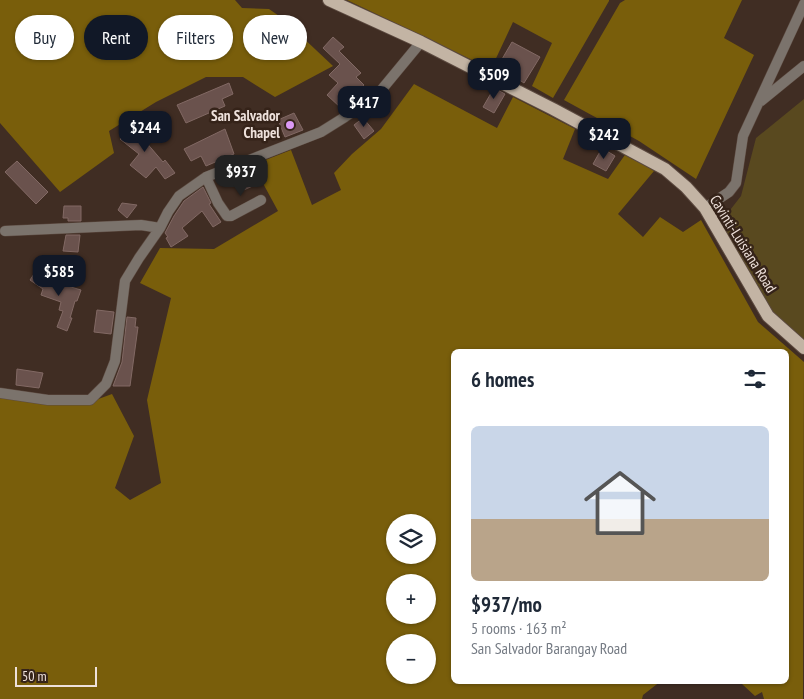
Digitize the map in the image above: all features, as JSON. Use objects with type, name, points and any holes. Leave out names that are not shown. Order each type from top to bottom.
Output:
[{"type":"main road","name":"Cavinti-Luisiana Road","points":[[329,0],[422,42],[665,168],[686,186],[705,208],[768,316],[804,348]]},
{"type":"street","points":[[705,208],[733,189],[736,183],[743,136],[804,4]]},
{"type":"street","points":[[0,393],[48,400],[90,400],[106,384],[114,361],[125,281],[179,196],[206,177],[321,132],[345,118],[378,94],[422,42]]},
{"type":"street","points":[[758,103],[804,66]]},
{"type":"street","points":[[206,177],[218,203],[227,216],[231,216],[261,200]]},
{"type":"street","points":[[5,231],[141,225],[160,228]]},
{"type":"shaded area","points":[[0,0],[235,0],[242,8],[269,9],[278,15],[243,15],[243,60],[307,60],[307,42],[333,66],[275,97],[243,77],[206,77],[156,102],[109,131],[114,153],[60,192],[0,123]]},
{"type":"shaded area","points":[[347,0],[609,1],[553,98],[532,86],[552,43],[513,22],[491,69]]},
{"type":"shaded area","points":[[625,0],[742,0],[724,38],[754,55],[696,179],[639,141],[564,100],[620,3]]},
{"type":"shaded area","points":[[414,84],[497,128],[513,97],[575,129],[563,159],[608,179],[627,152],[654,171],[618,214],[643,237],[660,217],[683,232],[701,220],[758,322],[804,362],[803,699],[764,699],[762,692],[755,696],[742,684],[789,684],[789,349],[451,349],[451,684],[657,684],[643,695],[642,699],[0,699],[0,395],[82,405],[112,394],[134,436],[115,488],[130,500],[161,483],[147,400],[171,298],[140,283],[160,248],[214,249],[278,211],[253,165],[291,150],[312,205],[341,190],[334,173],[352,154],[381,129]]},
{"type":"shaded area","points":[[804,99],[804,340],[767,310],[720,223],[741,196],[756,138]]},
{"type":"building","points":[[333,37],[344,47],[339,51],[361,73],[356,77],[364,85],[341,108],[327,95],[338,83],[329,75],[340,64],[323,48]]},
{"type":"building","points":[[512,42],[540,57],[524,83],[498,66]]},
{"type":"building","points":[[229,83],[233,94],[222,99],[225,106],[186,123],[177,105]]},
{"type":"building","points":[[494,88],[505,94],[494,113],[483,107]]},
{"type":"building","name":"San Salvador Chapel","points":[[294,113],[303,130],[285,137],[278,120]]},
{"type":"building","points":[[363,118],[374,131],[364,139],[354,125]]},
{"type":"building","points":[[141,121],[149,140],[145,141],[163,162],[165,160],[175,173],[165,179],[156,167],[146,178],[130,165],[139,154],[120,139],[135,124]]},
{"type":"building","points":[[225,129],[234,154],[206,166],[201,156],[191,161],[184,149]]},
{"type":"building","points":[[602,148],[615,156],[606,171],[593,164]]},
{"type":"building","points":[[17,161],[48,192],[36,204],[5,172]]},
{"type":"building","points":[[247,170],[255,185],[239,192],[232,177]]},
{"type":"building","points":[[203,187],[211,203],[209,204],[221,222],[213,227],[202,211],[182,228],[188,236],[171,247],[165,233],[174,216],[184,201]]},
{"type":"building","points":[[122,203],[137,205],[127,218],[118,210]]},
{"type":"building","points":[[64,206],[81,206],[81,221],[68,221],[68,218],[63,218]]},
{"type":"building","points":[[66,235],[80,235],[78,252],[63,251]]},
{"type":"building","points":[[36,271],[51,281],[81,290],[77,301],[75,301],[67,331],[57,327],[63,311],[59,310],[61,302],[41,295],[43,289],[30,280]]},
{"type":"building","points":[[97,310],[114,312],[111,334],[94,332]]},
{"type":"building","points":[[127,317],[136,318],[135,327],[138,327],[130,386],[113,386],[122,362]]},
{"type":"building","points":[[17,369],[43,373],[39,388],[16,385]]},
{"type":"place","name":"San Salvador Chapel","points":[[290,125]]}]
